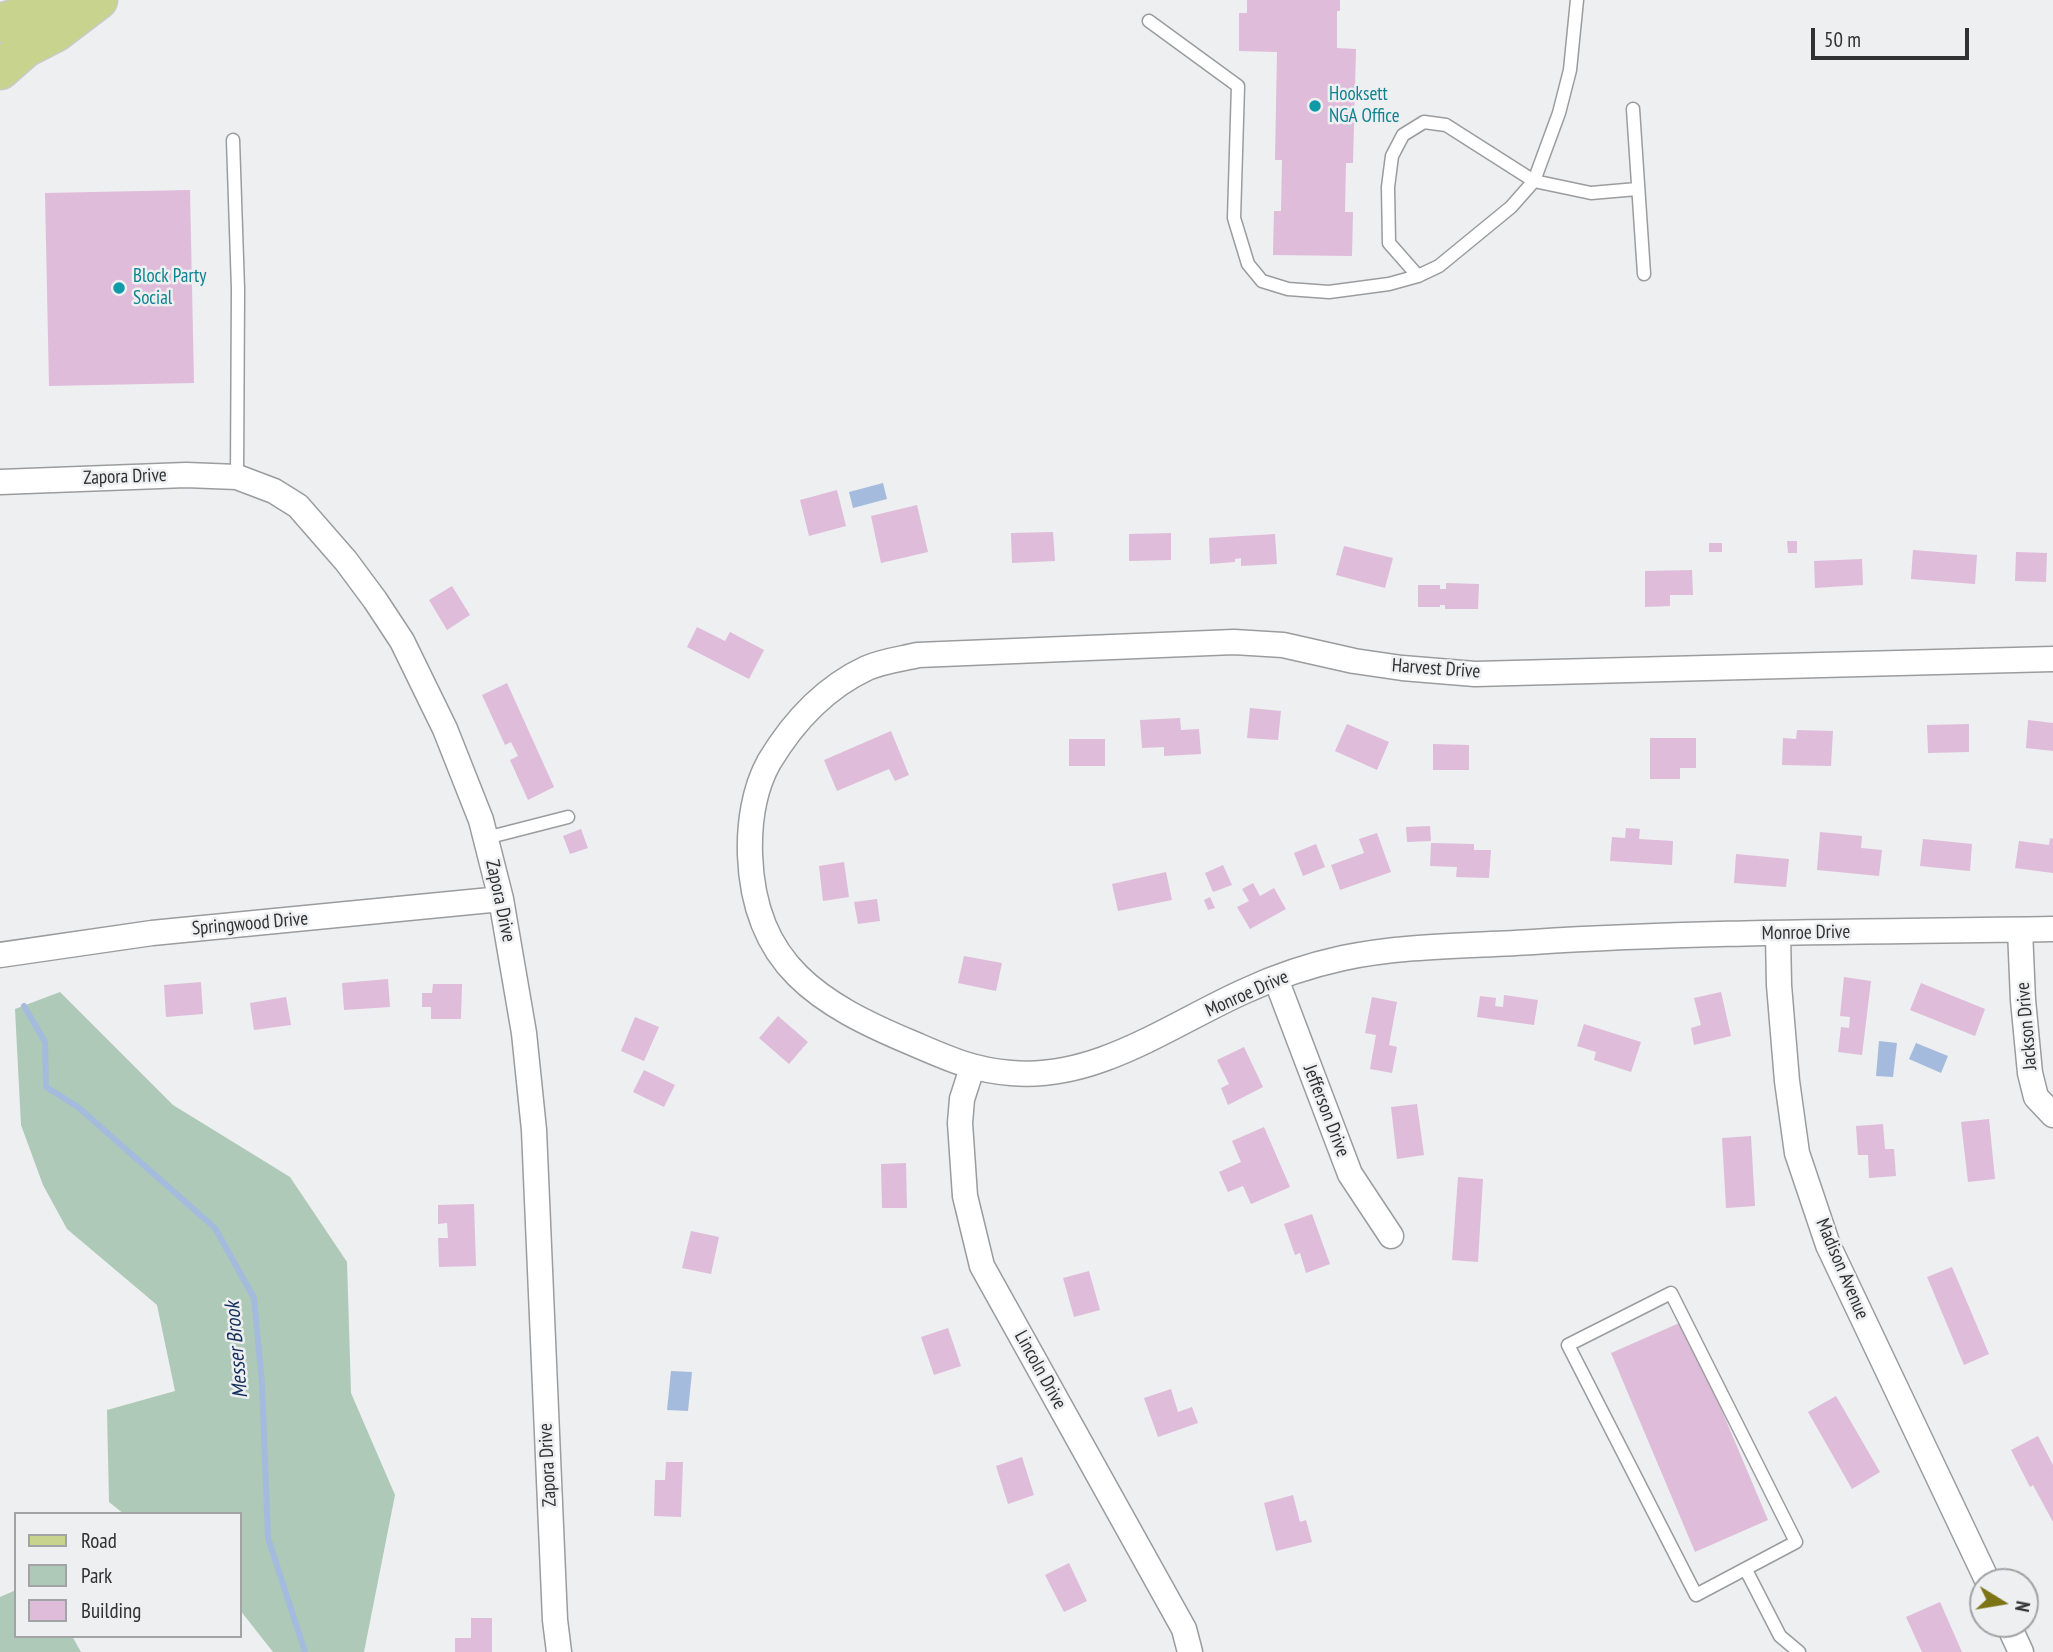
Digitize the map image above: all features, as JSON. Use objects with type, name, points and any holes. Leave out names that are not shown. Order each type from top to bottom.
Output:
[{"type":"main road","points":[[0,23],[82,0]]},
{"type":"main road","points":[[0,70],[25,48],[56,32],[98,0]]},
{"type":"street","name":"Zapora Drive","points":[[0,482],[186,475],[237,477],[274,491],[298,506],[346,561],[375,600],[401,641],[445,729],[486,838],[501,900],[524,1033],[534,1130],[554,1592],[559,1652]]},
{"type":"street","name":"Harvest Drive","points":[[828,690],[870,666],[918,655],[1234,642],[1283,645],[1353,661],[1402,668],[1475,674],[2053,659]]},
{"type":"street","name":"Monroe Drive","points":[[828,690],[794,725],[768,765],[758,788],[750,836],[751,884],[765,931],[790,972],[828,1002],[871,1026],[972,1068],[1015,1074],[1039,1074],[1086,1065],[1177,1027],[1243,992],[1276,979],[1342,959],[1390,951],[1610,937],[2053,929]]},
{"type":"street","name":"Springwood Drive","points":[[0,955],[152,933],[501,900]]},
{"type":"street","name":"Jackson Drive","points":[[2021,930],[2023,1000],[2031,1073],[2036,1097],[2053,1115]]},
{"type":"street","name":"Madison Avenue","points":[[1778,934],[1779,985],[1787,1081],[1797,1153],[1828,1245],[1981,1568]]},
{"type":"street","name":"Jefferson Drive","points":[[1276,979],[1350,1174],[1391,1236]]},
{"type":"street","name":"Lincoln Drive","points":[[972,1068],[962,1099],[961,1135],[965,1196],[982,1266],[1184,1629],[1190,1652]]},
{"type":"lane","points":[[1149,21],[1238,86],[1234,218],[1248,264],[1262,281],[1288,289],[1329,292],[1389,284],[1418,276],[1439,266],[1511,207],[1534,181],[1559,113],[1570,70],[1577,0]]},
{"type":"lane","points":[[1633,109],[1644,274]]},
{"type":"lane","points":[[1418,276],[1390,243],[1388,187],[1392,156],[1403,135],[1424,122],[1446,125],[1534,181],[1591,193],[1637,189]]},
{"type":"lane","points":[[233,140],[237,289],[237,477]]},
{"type":"lane","points":[[486,838],[568,817]]},
{"type":"lane","points":[[1671,1293],[1796,1542],[1746,1570],[1696,1595],[1568,1345],[1671,1293]]},
{"type":"lane","points":[[1746,1570],[1780,1636],[1799,1652]]},
{"type":"green space","points":[[60,992],[173,1105],[290,1177],[347,1262],[351,1393],[395,1495],[364,1652],[273,1652],[242,1613],[242,1512],[122,1512],[109,1502],[107,1410],[175,1391],[157,1305],[67,1229],[43,1185],[21,1125],[15,1009]]},
{"type":"green space","points":[[14,1591],[14,1638],[73,1638],[81,1652],[0,1652],[0,1597]]},
{"type":"water","points":[[883,483],[887,499],[853,508],[849,492]]},
{"type":"water","points":[[1879,1041],[1897,1043],[1893,1077],[1876,1076]]},
{"type":"water","points":[[1916,1043],[1948,1056],[1941,1073],[1909,1059]]},
{"type":"water","points":[[671,1371],[692,1372],[688,1411],[667,1410]]},
{"type":"building","name":"Hooksett NGA Office","points":[[1247,0],[1340,0],[1340,11],[1337,11],[1337,48],[1356,49],[1353,163],[1346,163],[1345,212],[1353,212],[1352,256],[1273,255],[1274,211],[1281,211],[1282,160],[1275,160],[1277,52],[1239,51],[1239,13],[1247,13]]},
{"type":"building","name":"Block Party Social","points":[[190,190],[194,383],[49,386],[45,193]]},
{"type":"building","points":[[837,490],[846,526],[809,536],[800,500]]},
{"type":"building","points":[[917,505],[928,552],[881,563],[871,516]]},
{"type":"building","points":[[1053,532],[1055,561],[1012,563],[1011,533]]},
{"type":"building","points":[[1171,533],[1171,560],[1129,561],[1129,534]]},
{"type":"building","points":[[1275,534],[1277,564],[1241,566],[1241,558],[1235,559],[1235,562],[1210,564],[1209,538]]},
{"type":"building","points":[[1787,541],[1797,541],[1797,553],[1788,553]]},
{"type":"building","points":[[1709,543],[1722,543],[1722,552],[1709,552]]},
{"type":"building","points":[[1344,546],[1393,558],[1385,588],[1336,575]]},
{"type":"building","points":[[1913,550],[1977,555],[1975,584],[1911,579]]},
{"type":"building","points":[[2016,552],[2047,553],[2046,582],[2015,581]]},
{"type":"building","points":[[1862,559],[1863,585],[1815,588],[1814,561]]},
{"type":"building","points":[[1692,570],[1693,595],[1670,595],[1670,606],[1645,607],[1645,571]]},
{"type":"building","points":[[1446,583],[1479,584],[1478,609],[1445,609],[1445,605],[1418,607],[1418,585],[1440,585],[1440,589],[1446,589]]},
{"type":"building","points":[[452,586],[470,615],[447,630],[429,600]]},
{"type":"building","points":[[697,627],[725,641],[730,632],[764,650],[749,679],[687,647]]},
{"type":"building","points":[[507,683],[554,787],[528,800],[510,760],[518,756],[511,742],[505,745],[482,695]]},
{"type":"building","points":[[1250,708],[1281,711],[1278,740],[1247,738]]},
{"type":"building","points":[[1180,718],[1181,730],[1199,729],[1201,754],[1164,756],[1164,747],[1142,748],[1140,720]]},
{"type":"building","points":[[2028,720],[2053,723],[2053,751],[2026,748]]},
{"type":"building","points":[[1347,724],[1389,742],[1377,770],[1335,751]]},
{"type":"building","points":[[1969,724],[1969,752],[1928,753],[1927,725]]},
{"type":"building","points":[[1797,730],[1833,731],[1831,766],[1782,765],[1783,738],[1796,739]]},
{"type":"building","points":[[891,731],[909,775],[895,781],[889,769],[837,791],[824,760]]},
{"type":"building","points":[[1650,738],[1696,738],[1696,768],[1680,768],[1680,779],[1650,779]]},
{"type":"building","points":[[1069,739],[1105,739],[1105,766],[1069,766]]},
{"type":"building","points":[[1433,744],[1469,745],[1469,770],[1433,770]]},
{"type":"building","points":[[1430,826],[1431,841],[1407,842],[1406,827]]},
{"type":"building","points":[[1626,828],[1640,829],[1639,839],[1673,841],[1672,865],[1610,861],[1612,837],[1625,838]]},
{"type":"building","points":[[581,829],[588,848],[570,854],[563,836]]},
{"type":"building","points":[[1820,832],[1862,836],[1861,848],[1882,850],[1879,876],[1817,870]]},
{"type":"building","points":[[1377,833],[1391,872],[1340,890],[1331,865],[1364,853],[1359,839]]},
{"type":"building","points":[[2050,838],[2053,839],[2053,873],[2015,868],[2019,841],[2049,845]]},
{"type":"building","points":[[1923,839],[1972,844],[1970,871],[1920,866]]},
{"type":"building","points":[[1431,843],[1474,844],[1474,850],[1491,850],[1489,878],[1456,877],[1457,867],[1430,866]]},
{"type":"building","points":[[1316,844],[1325,867],[1303,876],[1294,853]]},
{"type":"building","points":[[1736,854],[1789,859],[1786,887],[1734,883]]},
{"type":"building","points":[[844,862],[849,897],[823,901],[819,866]]},
{"type":"building","points":[[1223,865],[1232,885],[1213,892],[1205,873]]},
{"type":"building","points":[[1166,872],[1172,900],[1118,911],[1112,884]]},
{"type":"building","points":[[1253,883],[1260,896],[1274,888],[1286,909],[1250,929],[1237,907],[1249,901],[1242,889]]},
{"type":"building","points":[[1210,897],[1215,908],[1208,910],[1204,900]]},
{"type":"building","points":[[877,899],[880,921],[858,924],[854,902]]},
{"type":"building","points":[[964,956],[1002,963],[996,991],[958,983]]},
{"type":"building","points":[[1844,977],[1871,981],[1862,1055],[1838,1052],[1841,1027],[1849,1028],[1850,1017],[1840,1016]]},
{"type":"building","points":[[388,979],[390,1007],[344,1010],[342,983]]},
{"type":"building","points":[[201,982],[203,1014],[166,1017],[164,985]]},
{"type":"building","points":[[1921,983],[1985,1009],[1975,1036],[1910,1010]]},
{"type":"building","points":[[433,984],[462,984],[461,1019],[431,1019],[431,1007],[422,1007],[422,993],[432,993]]},
{"type":"building","points":[[1721,992],[1731,1036],[1694,1045],[1691,1028],[1701,1025],[1694,998]]},
{"type":"building","points":[[1504,995],[1538,1000],[1534,1025],[1477,1017],[1480,996],[1496,998],[1495,1006],[1503,1007]]},
{"type":"building","points":[[286,997],[291,1025],[254,1030],[250,1003]]},
{"type":"building","points":[[1372,997],[1397,1002],[1389,1045],[1397,1047],[1392,1073],[1370,1069],[1376,1035],[1365,1033]]},
{"type":"building","points":[[778,1016],[808,1042],[789,1064],[759,1038]]},
{"type":"building","points":[[635,1017],[659,1027],[644,1061],[621,1051]]},
{"type":"building","points":[[1584,1024],[1641,1042],[1631,1072],[1594,1060],[1596,1052],[1577,1046]]},
{"type":"building","points":[[1244,1047],[1263,1087],[1228,1105],[1221,1088],[1229,1084],[1217,1060]]},
{"type":"building","points":[[644,1070],[675,1085],[664,1107],[633,1092]]},
{"type":"building","points":[[1417,1104],[1424,1155],[1397,1159],[1391,1107]]},
{"type":"building","points":[[1989,1119],[1995,1179],[1968,1182],[1961,1122]]},
{"type":"building","points":[[1883,1124],[1885,1149],[1894,1149],[1896,1176],[1869,1178],[1868,1155],[1858,1155],[1856,1126]]},
{"type":"building","points":[[1264,1127],[1290,1187],[1251,1204],[1243,1186],[1228,1192],[1219,1172],[1241,1162],[1232,1141]]},
{"type":"building","points":[[1751,1136],[1755,1206],[1726,1208],[1722,1138]]},
{"type":"building","points":[[906,1163],[907,1208],[882,1208],[881,1164]]},
{"type":"building","points":[[1458,1177],[1483,1179],[1478,1262],[1452,1260]]},
{"type":"building","points":[[474,1204],[476,1266],[439,1267],[438,1238],[448,1238],[447,1223],[438,1224],[438,1205]]},
{"type":"building","points":[[1312,1214],[1330,1264],[1306,1273],[1300,1253],[1295,1255],[1284,1224]]},
{"type":"building","points":[[691,1231],[719,1237],[711,1274],[682,1268]]},
{"type":"building","points":[[1952,1267],[1989,1354],[1964,1365],[1927,1277]]},
{"type":"building","points":[[1089,1271],[1100,1310],[1074,1317],[1063,1278]]},
{"type":"building","points":[[1684,1321],[1768,1520],[1695,1552],[1611,1353]]},
{"type":"building","points":[[948,1328],[961,1366],[934,1375],[921,1337]]},
{"type":"building","points":[[1171,1389],[1178,1412],[1192,1407],[1198,1423],[1158,1437],[1144,1398]]},
{"type":"building","points":[[1836,1396],[1880,1472],[1852,1489],[1808,1412]]},
{"type":"building","points":[[2038,1436],[2053,1465],[2053,1522],[2033,1485],[2030,1487],[2011,1450]]},
{"type":"building","points":[[1022,1457],[1034,1495],[1008,1504],[996,1466]]},
{"type":"building","points":[[666,1462],[683,1462],[681,1517],[654,1516],[655,1480],[665,1480]]},
{"type":"building","points":[[1293,1495],[1300,1522],[1306,1520],[1312,1542],[1276,1551],[1264,1503]]},
{"type":"building","points":[[1069,1563],[1087,1601],[1064,1612],[1045,1575]]},
{"type":"building","points":[[1940,1602],[1962,1652],[1922,1652],[1906,1617]]},
{"type":"building","points":[[471,1618],[492,1618],[492,1652],[455,1652],[455,1638],[471,1638]]},
{"type":"waterway","name":"Messer Brook","points":[[24,1006],[45,1042],[46,1087],[78,1107],[215,1228],[254,1298],[262,1384],[268,1538],[305,1652]]},
{"type":"place","name":"Hooksett NGA Office","points":[[1315,106]]},
{"type":"place","name":"Block Party Social","points":[[119,288]]}]
